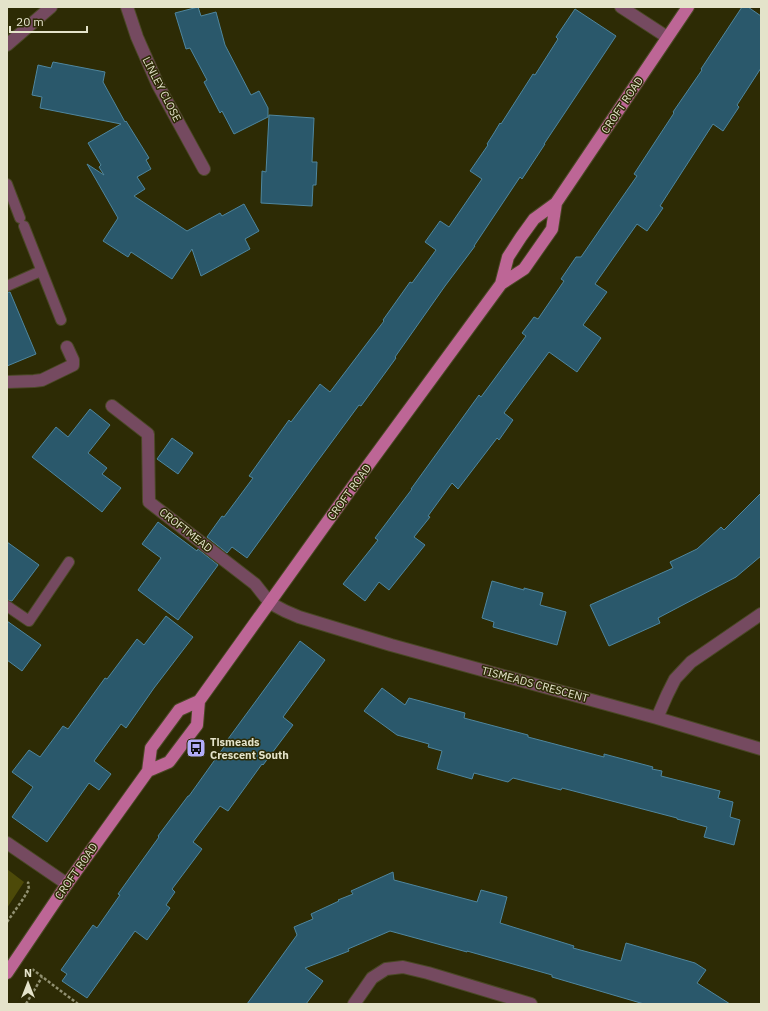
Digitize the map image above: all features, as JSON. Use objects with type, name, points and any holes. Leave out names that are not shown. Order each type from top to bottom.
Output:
[{"type":"main road","name":"CROFT ROAD","points":[[501,284],[508,257],[521,237],[534,219],[556,203],[688,7]]},
{"type":"main road","name":"CROFT ROAD","points":[[148,771],[169,762],[184,742],[196,725],[200,701],[358,479],[501,284],[524,269],[552,229],[556,203]]},
{"type":"main road","name":"CROFT ROAD","points":[[7,973],[67,884],[148,771],[152,748],[179,710],[200,701]]},
{"type":"street","points":[[7,45],[51,7]]},
{"type":"street","name":"LINLEY CLOSE","points":[[127,7],[137,38],[158,85],[204,169]]},
{"type":"street","points":[[621,7],[667,38]]},
{"type":"street","points":[[7,382],[42,380],[73,365],[73,360],[67,347]]},
{"type":"street","name":"CROFTMEAD","points":[[112,406],[148,434],[149,502],[255,584],[270,603]]},
{"type":"street","name":"TISMEADS CRESCENT","points":[[270,603],[299,617],[391,645],[657,718],[761,749]]},
{"type":"street","points":[[657,718],[666,695],[675,679],[691,662],[761,614]]},
{"type":"street","points":[[7,843],[67,884]]},
{"type":"street","points":[[354,1004],[372,978],[386,969],[403,967],[531,1004]]},
{"type":"lane","points":[[7,184],[61,320]]},
{"type":"lane","points":[[7,286],[41,270]]},
{"type":"lane","points":[[7,606],[29,621],[69,562]]},
{"type":"path","points":[[7,922],[29,889],[28,883],[41,866]]},
{"type":"path","points":[[18,957],[78,1004]]},
{"type":"path","points":[[26,1004],[42,977]]},
{"type":"shaded area","points":[[7,869],[24,882],[7,908]]},
{"type":"building","points":[[198,7],[201,16],[216,12],[225,45],[251,95],[259,91],[268,108],[268,117],[234,134],[222,111],[220,113],[204,82],[207,80],[190,48],[186,49],[175,13]]},
{"type":"building","points":[[742,7],[748,7],[761,16],[761,68],[737,105],[739,107],[723,131],[713,124],[660,206],[663,208],[647,231],[637,224],[595,284],[607,292],[583,325],[601,338],[577,372],[549,352],[504,413],[513,420],[499,440],[497,438],[458,489],[452,483],[428,516],[430,517],[414,537],[425,545],[389,590],[379,582],[365,601],[343,584],[378,540],[375,538],[479,395],[481,397],[526,336],[522,333],[534,317],[538,319],[564,281],[561,279],[576,257],[581,257],[637,176],[634,174]]},
{"type":"building","points":[[575,9],[616,36],[522,179],[520,177],[475,246],[445,286],[395,357],[396,358],[361,406],[359,405],[247,558],[232,547],[227,553],[207,537],[253,478],[249,476],[289,420],[291,422],[320,384],[330,392],[384,321],[383,320],[410,282],[412,283],[436,250],[425,242],[440,221],[449,227],[482,179],[470,171],[533,74],[535,75],[558,39],[556,37]]},
{"type":"building","points":[[53,62],[105,72],[103,82],[125,122],[126,121],[149,158],[146,160],[151,169],[137,177],[145,189],[134,196],[187,231],[220,213],[222,216],[244,204],[259,231],[245,239],[250,249],[201,276],[192,249],[172,279],[131,252],[128,257],[103,241],[118,218],[87,164],[104,175],[99,167],[101,165],[88,143],[121,124],[40,108],[42,97],[32,95],[38,65],[51,68]]},
{"type":"building","points":[[269,115],[314,118],[312,162],[317,162],[316,185],[313,185],[312,206],[261,203],[262,171],[266,172]]},
{"type":"building","points":[[7,292],[10,292],[36,354],[7,366]]},
{"type":"building","points":[[90,409],[110,425],[88,453],[107,468],[102,474],[121,488],[102,512],[32,457],[56,427],[68,437]]},
{"type":"building","points":[[172,438],[193,453],[178,474],[157,459]]},
{"type":"building","points":[[761,493],[761,556],[736,577],[658,618],[660,623],[609,646],[590,605],[673,568],[670,562],[697,549],[721,527],[724,530]]},
{"type":"building","points":[[158,522],[197,551],[198,549],[218,565],[178,620],[138,590],[161,558],[142,544]]},
{"type":"building","points":[[7,542],[39,565],[12,601],[7,600]]},
{"type":"building","points":[[492,581],[524,590],[524,588],[543,593],[540,605],[566,612],[557,645],[493,627],[494,622],[482,618]]},
{"type":"building","points":[[166,616],[193,637],[126,728],[121,724],[94,761],[111,774],[99,790],[89,783],[47,842],[12,817],[33,787],[12,772],[29,750],[40,757],[63,726],[68,729],[105,678],[107,679],[137,639],[144,645]]},
{"type":"building","points":[[7,621],[41,645],[22,671],[7,660]]},
{"type":"building","points":[[300,641],[325,660],[283,717],[293,725],[263,765],[262,764],[228,811],[220,806],[193,842],[202,849],[172,889],[175,892],[166,905],[170,908],[147,940],[135,931],[87,998],[62,981],[67,974],[61,970],[93,925],[97,928],[120,895],[118,894],[159,837],[158,836],[189,796],[229,740],[228,739]]},
{"type":"building","points":[[382,688],[405,705],[409,698],[465,713],[464,718],[604,757],[604,754],[653,767],[652,769],[662,771],[661,776],[720,791],[718,798],[733,802],[730,817],[740,820],[734,845],[704,837],[707,827],[562,788],[561,790],[513,778],[508,782],[474,773],[472,779],[437,769],[442,751],[428,747],[429,744],[397,735],[364,711]]},
{"type":"building","points":[[393,872],[394,880],[477,902],[481,890],[507,897],[500,923],[574,946],[573,948],[621,961],[626,943],[695,963],[706,970],[697,983],[730,1004],[644,1004],[552,977],[552,975],[390,931],[348,949],[349,951],[305,968],[323,981],[306,1004],[247,1004],[297,935],[294,927],[313,919],[311,914],[353,894],[351,891]]},
{"type":"place","name":"Tismeads Crescent South","points":[[196,748]]}]
